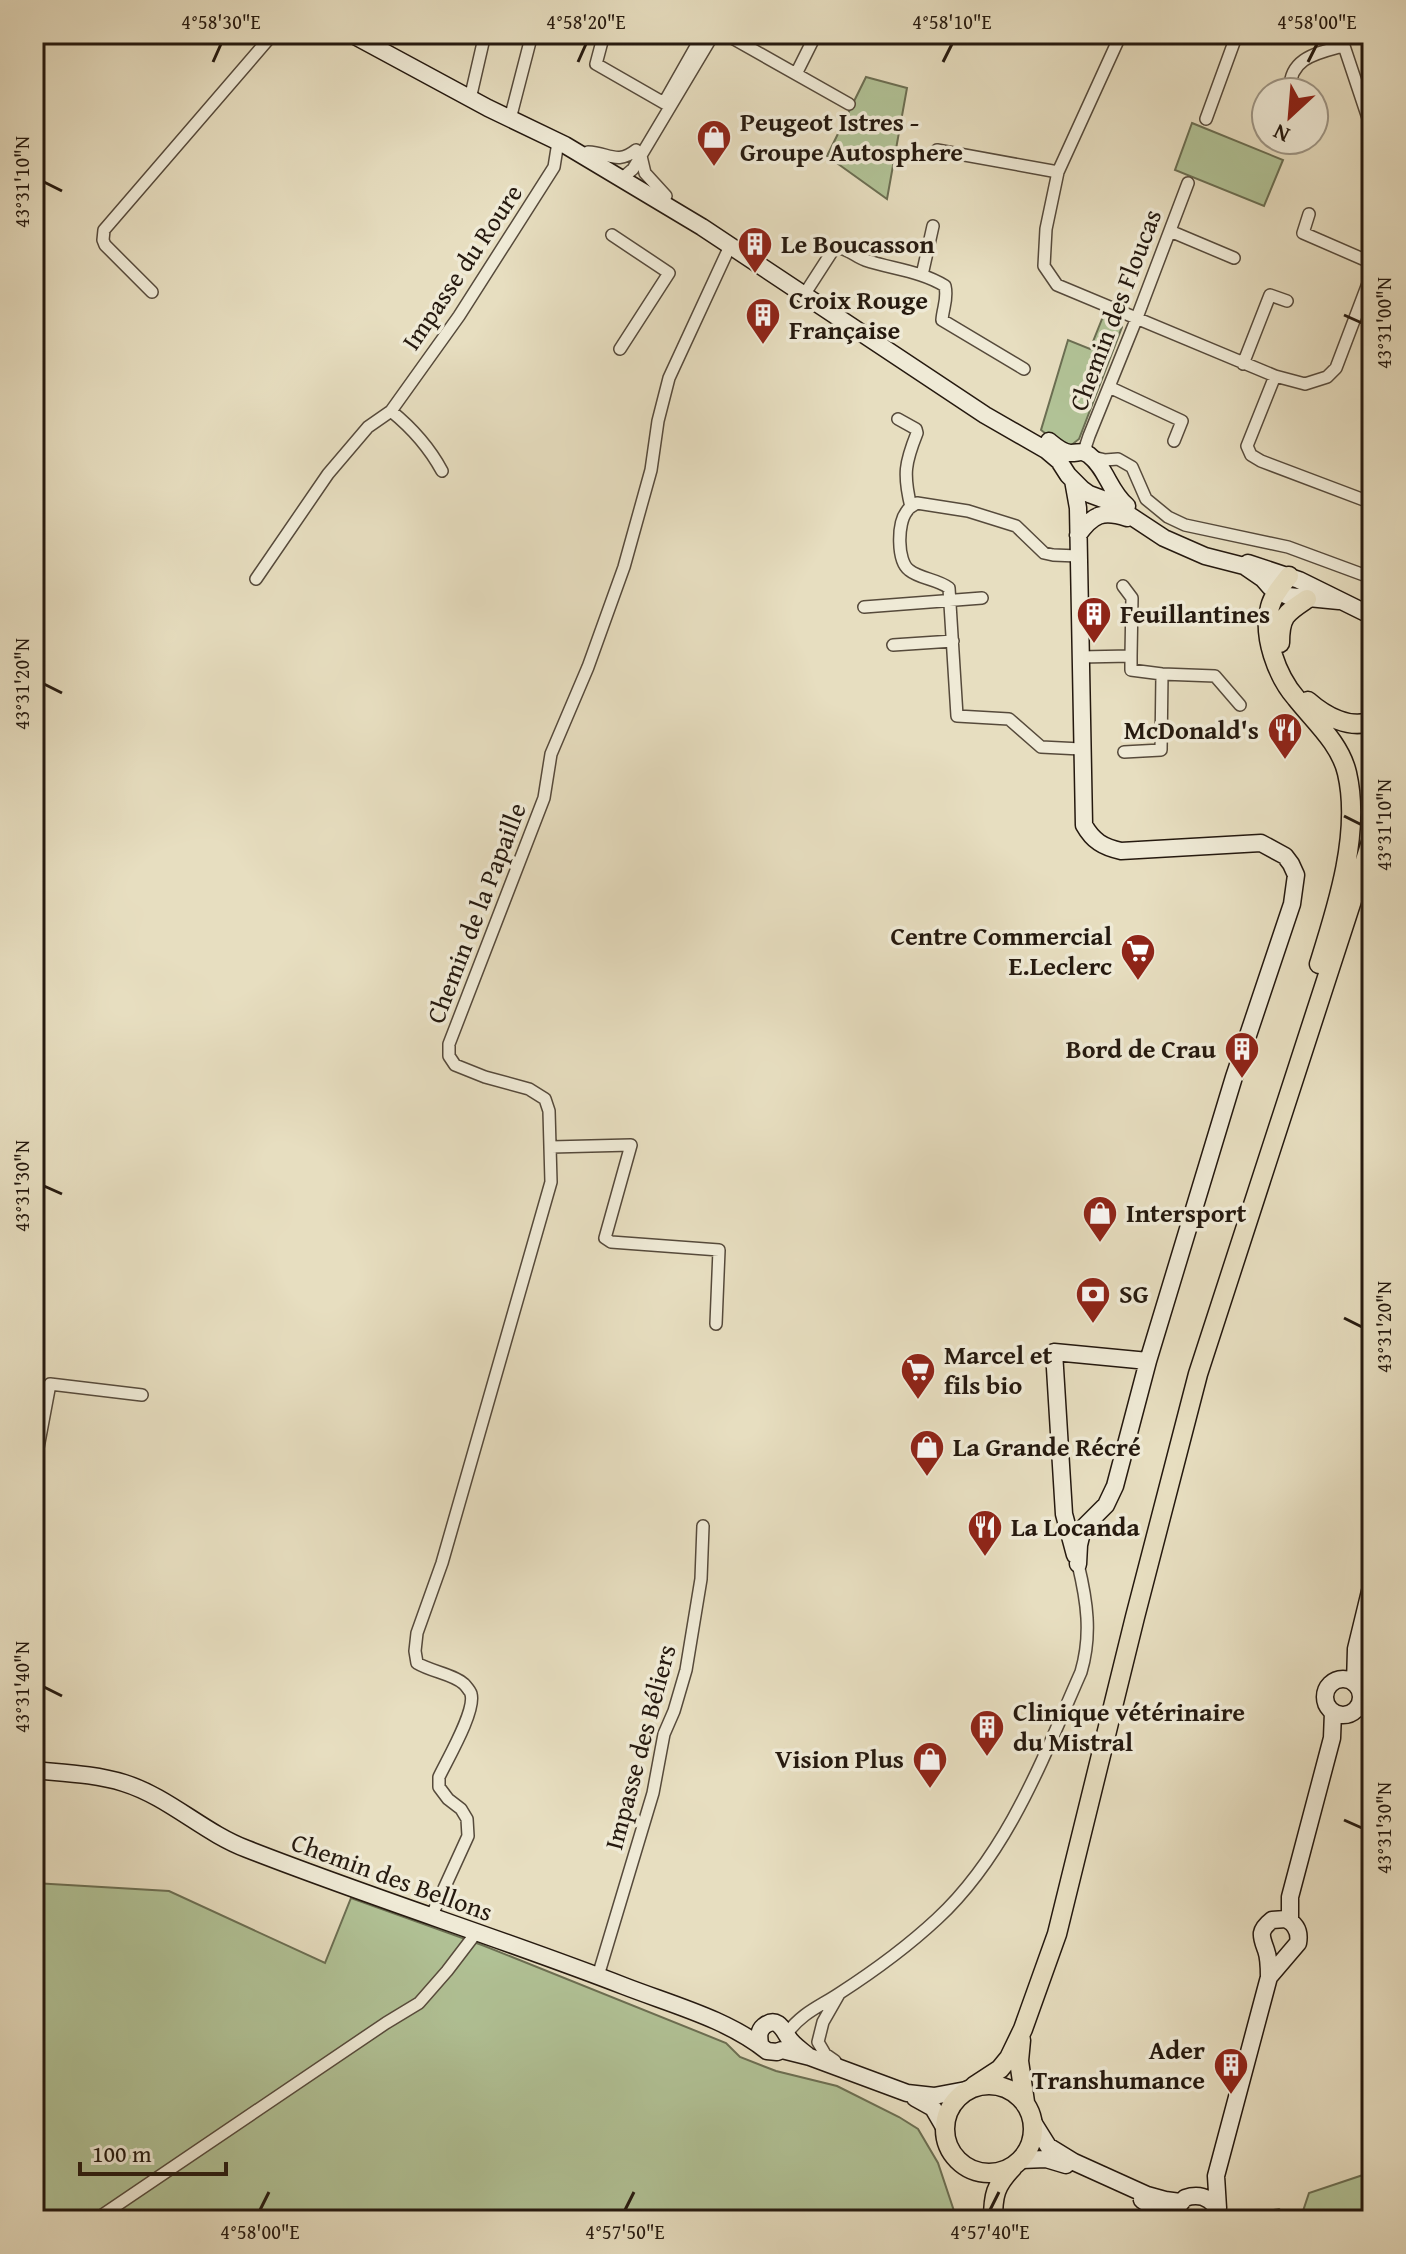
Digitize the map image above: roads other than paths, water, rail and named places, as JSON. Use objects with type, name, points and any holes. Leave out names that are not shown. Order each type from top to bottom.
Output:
[{"type":"main road","points":[[1289,576],[1281,621],[1281,655],[1304,697],[1319,711],[1337,720],[1352,724],[1372,721]]},
{"type":"main road","points":[[1261,1182],[1270,1120],[1323,953],[1352,824],[1346,770],[1326,732],[1294,696],[1277,665],[1269,636],[1270,607],[1284,600],[1307,599]]},
{"type":"main road","points":[[1018,2162],[1003,2171],[991,2173],[979,2172],[957,2160],[950,2151],[944,2127],[948,2110],[970,2088],[1003,2066],[1023,2029],[1057,1934],[1198,1374],[1372,839]]},
{"type":"main road","points":[[1352,901],[1372,854]]},
{"type":"main road","points":[[990,2220],[995,2192],[1002,2179],[1031,2144],[1033,2122],[1025,2102],[1019,2055],[1023,2029]]},
{"type":"main road","points":[[970,2088],[997,2085],[1007,2088],[1025,2102]]},
{"type":"main road","points":[[967,2167],[984,2195],[990,2220]]},
{"type":"street","points":[[152,292],[105,245],[104,230],[273,34]]},
{"type":"street","points":[[351,34],[378,41],[470,99],[627,172],[702,227],[985,415],[1046,450],[1098,464],[1102,488]]},
{"type":"street","points":[[470,99],[485,34]]},
{"type":"street","points":[[510,119],[532,34]]},
{"type":"street","points":[[604,34],[596,64],[664,103]]},
{"type":"street","points":[[586,154],[601,153],[618,159],[638,153],[664,103],[710,34]]},
{"type":"street","points":[[627,172],[710,34]]},
{"type":"street","points":[[725,34],[849,104]]},
{"type":"street","points":[[796,74],[816,34]]},
{"type":"street","points":[[1121,34],[1058,172],[1046,229],[1044,266],[1057,285],[1243,364],[1305,384],[1327,377],[1336,368],[1372,273]]},
{"type":"street","points":[[1206,119],[1237,34]]},
{"type":"street","points":[[1292,76],[1307,56],[1341,40],[1372,130]]},
{"type":"street","name":"Impasse du Roure","points":[[256,579],[328,474],[368,427],[391,411],[465,307],[554,167],[562,143]]},
{"type":"street","points":[[937,150],[1058,172]]},
{"type":"street","points":[[638,153],[645,173],[665,200]]},
{"type":"street","points":[[586,154],[665,200]]},
{"type":"street","name":"Chemin des Floucas","points":[[1076,460],[1086,445],[1188,183]]},
{"type":"street","points":[[1309,214],[1303,233],[1372,263]]},
{"type":"street","points":[[922,275],[933,226]]},
{"type":"street","points":[[1170,231],[1234,258]]},
{"type":"street","points":[[612,235],[669,273],[620,349]]},
{"type":"street","name":"Chemin de la Papaille","points":[[431,1917],[468,1836],[467,1819],[439,1787],[439,1777],[471,1710],[472,1695],[455,1678],[430,1671],[417,1663],[417,1633],[442,1563],[551,1182],[549,1111],[545,1099],[529,1089],[455,1065],[449,1056],[449,1044],[544,798],[551,754],[588,667],[624,567],[651,470],[658,421],[669,378],[730,246]]},
{"type":"street","points":[[804,295],[835,247],[863,259],[931,277],[945,286],[948,298],[942,320],[1024,369]]},
{"type":"street","points":[[1243,364],[1270,295],[1287,301]]},
{"type":"street","points":[[1275,376],[1247,446],[1251,455],[1372,503]]},
{"type":"street","points":[[1109,387],[1182,421],[1174,441]]},
{"type":"street","points":[[391,411],[431,450],[442,471]]},
{"type":"street","points":[[898,419],[916,429],[917,433],[905,461],[911,507]]},
{"type":"street","points":[[1076,460],[1118,459],[1132,467],[1146,499],[1168,517],[1185,525],[1288,547],[1372,578]]},
{"type":"street","points":[[1078,535],[1118,459]]},
{"type":"street","points":[[1076,460],[1119,508],[1139,523],[1188,549],[1244,566],[1263,579],[1284,600]]},
{"type":"street","points":[[1076,460],[1084,825],[1099,844],[1109,849],[1134,852],[1261,843],[1285,856],[1296,875],[1292,904],[1234,1077],[1148,1361],[1115,1486],[1106,1505],[1083,1528],[1078,1564]]},
{"type":"street","points":[[1102,488],[1115,494],[1130,509],[1160,529],[1210,551],[1289,576],[1372,616]]},
{"type":"street","points":[[1078,556],[1044,553],[1016,526],[968,511],[917,503],[908,509],[902,519],[901,559],[906,568],[942,582],[949,588],[957,716],[1009,719],[1041,747],[1081,749]]},
{"type":"street","points":[[1078,535],[1090,520],[1105,513],[1139,523]]},
{"type":"street","points":[[1123,586],[1132,598],[1131,670],[1215,676],[1240,705]]},
{"type":"street","points":[[864,607],[982,598]]},
{"type":"street","points":[[1307,599],[1339,601]]},
{"type":"street","points":[[893,645],[953,641]]},
{"type":"street","points":[[1080,657],[1131,656]]},
{"type":"street","points":[[1124,752],[1161,750],[1162,674]]},
{"type":"street","points":[[551,1147],[631,1145],[605,1238],[611,1242],[719,1250],[716,1324]]},
{"type":"street","points":[[776,2036],[899,1951],[945,1911],[981,1869],[1014,1817],[1081,1672],[1088,1631],[1087,1606],[1064,1514],[1054,1352],[1148,1361]]},
{"type":"street","points":[[34,1469],[50,1384],[142,1395]]},
{"type":"street","points":[[1064,1495],[1083,1511],[1099,1512]]},
{"type":"street","name":"Impasse des Béliers","points":[[598,1976],[653,1793],[664,1734],[686,1670],[701,1579],[703,1526]]},
{"type":"street","points":[[1356,1649],[1326,1692],[1326,1703],[1339,1713],[1355,1710],[1360,1702],[1360,1692],[1355,1684],[1356,1649],[1372,1583]]},
{"type":"street","points":[[1337,1680],[1355,1684]]},
{"type":"street","points":[[1283,1920],[1339,1713]]},
{"type":"street","name":"Chemin des Bellons","points":[[34,1770],[95,1776],[125,1783],[243,1848],[598,1976],[737,2030],[776,2036],[810,2057],[907,2093],[933,2108],[944,2127]]},
{"type":"street","points":[[1220,2215],[1216,2176],[1269,1977],[1262,1931],[1268,1923],[1283,1920],[1296,1927],[1299,1938],[1295,1949],[1269,1977]]},
{"type":"street","points":[[95,2220],[419,2003],[476,1933]]},
{"type":"street","points":[[1266,1950],[1276,1955],[1288,1954]]},
{"type":"street","points":[[840,1993],[823,2022],[818,2042],[825,2054],[863,2077]]},
{"type":"street","name":"Chemin des Bellons","points":[[907,2093],[934,2096],[970,2088]]},
{"type":"street","points":[[1033,2122],[1048,2146],[1074,2162],[1147,2195],[1180,2202]]},
{"type":"street","points":[[1018,2162],[1046,2159],[1070,2166],[1135,2195],[1172,2220],[1180,2202],[1197,2195],[1209,2199],[1220,2215]]},
{"type":"street","points":[[1197,2195],[1216,2176]]},
{"type":"place","name":"Peugeot Istres - Groupe Autosphere","points":[[714,168]]},
{"type":"place","name":"Le Boucasson","points":[[755,275]]},
{"type":"place","name":"Croix Rouge Française","points":[[763,346]]},
{"type":"place","name":"Feuillantines","points":[[1094,645]]},
{"type":"place","name":"McDonald's","points":[[1285,761]]},
{"type":"place","name":"Centre Commercial E.Leclerc","points":[[1138,982]]},
{"type":"place","name":"Bord de Crau","points":[[1242,1080]]},
{"type":"place","name":"Intersport","points":[[1100,1244]]},
{"type":"place","name":"SG","points":[[1093,1325]]},
{"type":"place","name":"Marcel et fils bio","points":[[918,1401]]},
{"type":"place","name":"La Grande Récré","points":[[927,1478]]},
{"type":"place","name":"La Locanda","points":[[985,1558]]},
{"type":"place","name":"Clinique vétérinaire du Mistral","points":[[987,1758]]},
{"type":"place","name":"Vision Plus","points":[[930,1790]]},
{"type":"place","name":"Ader Transhumance","points":[[1231,2096]]}]
